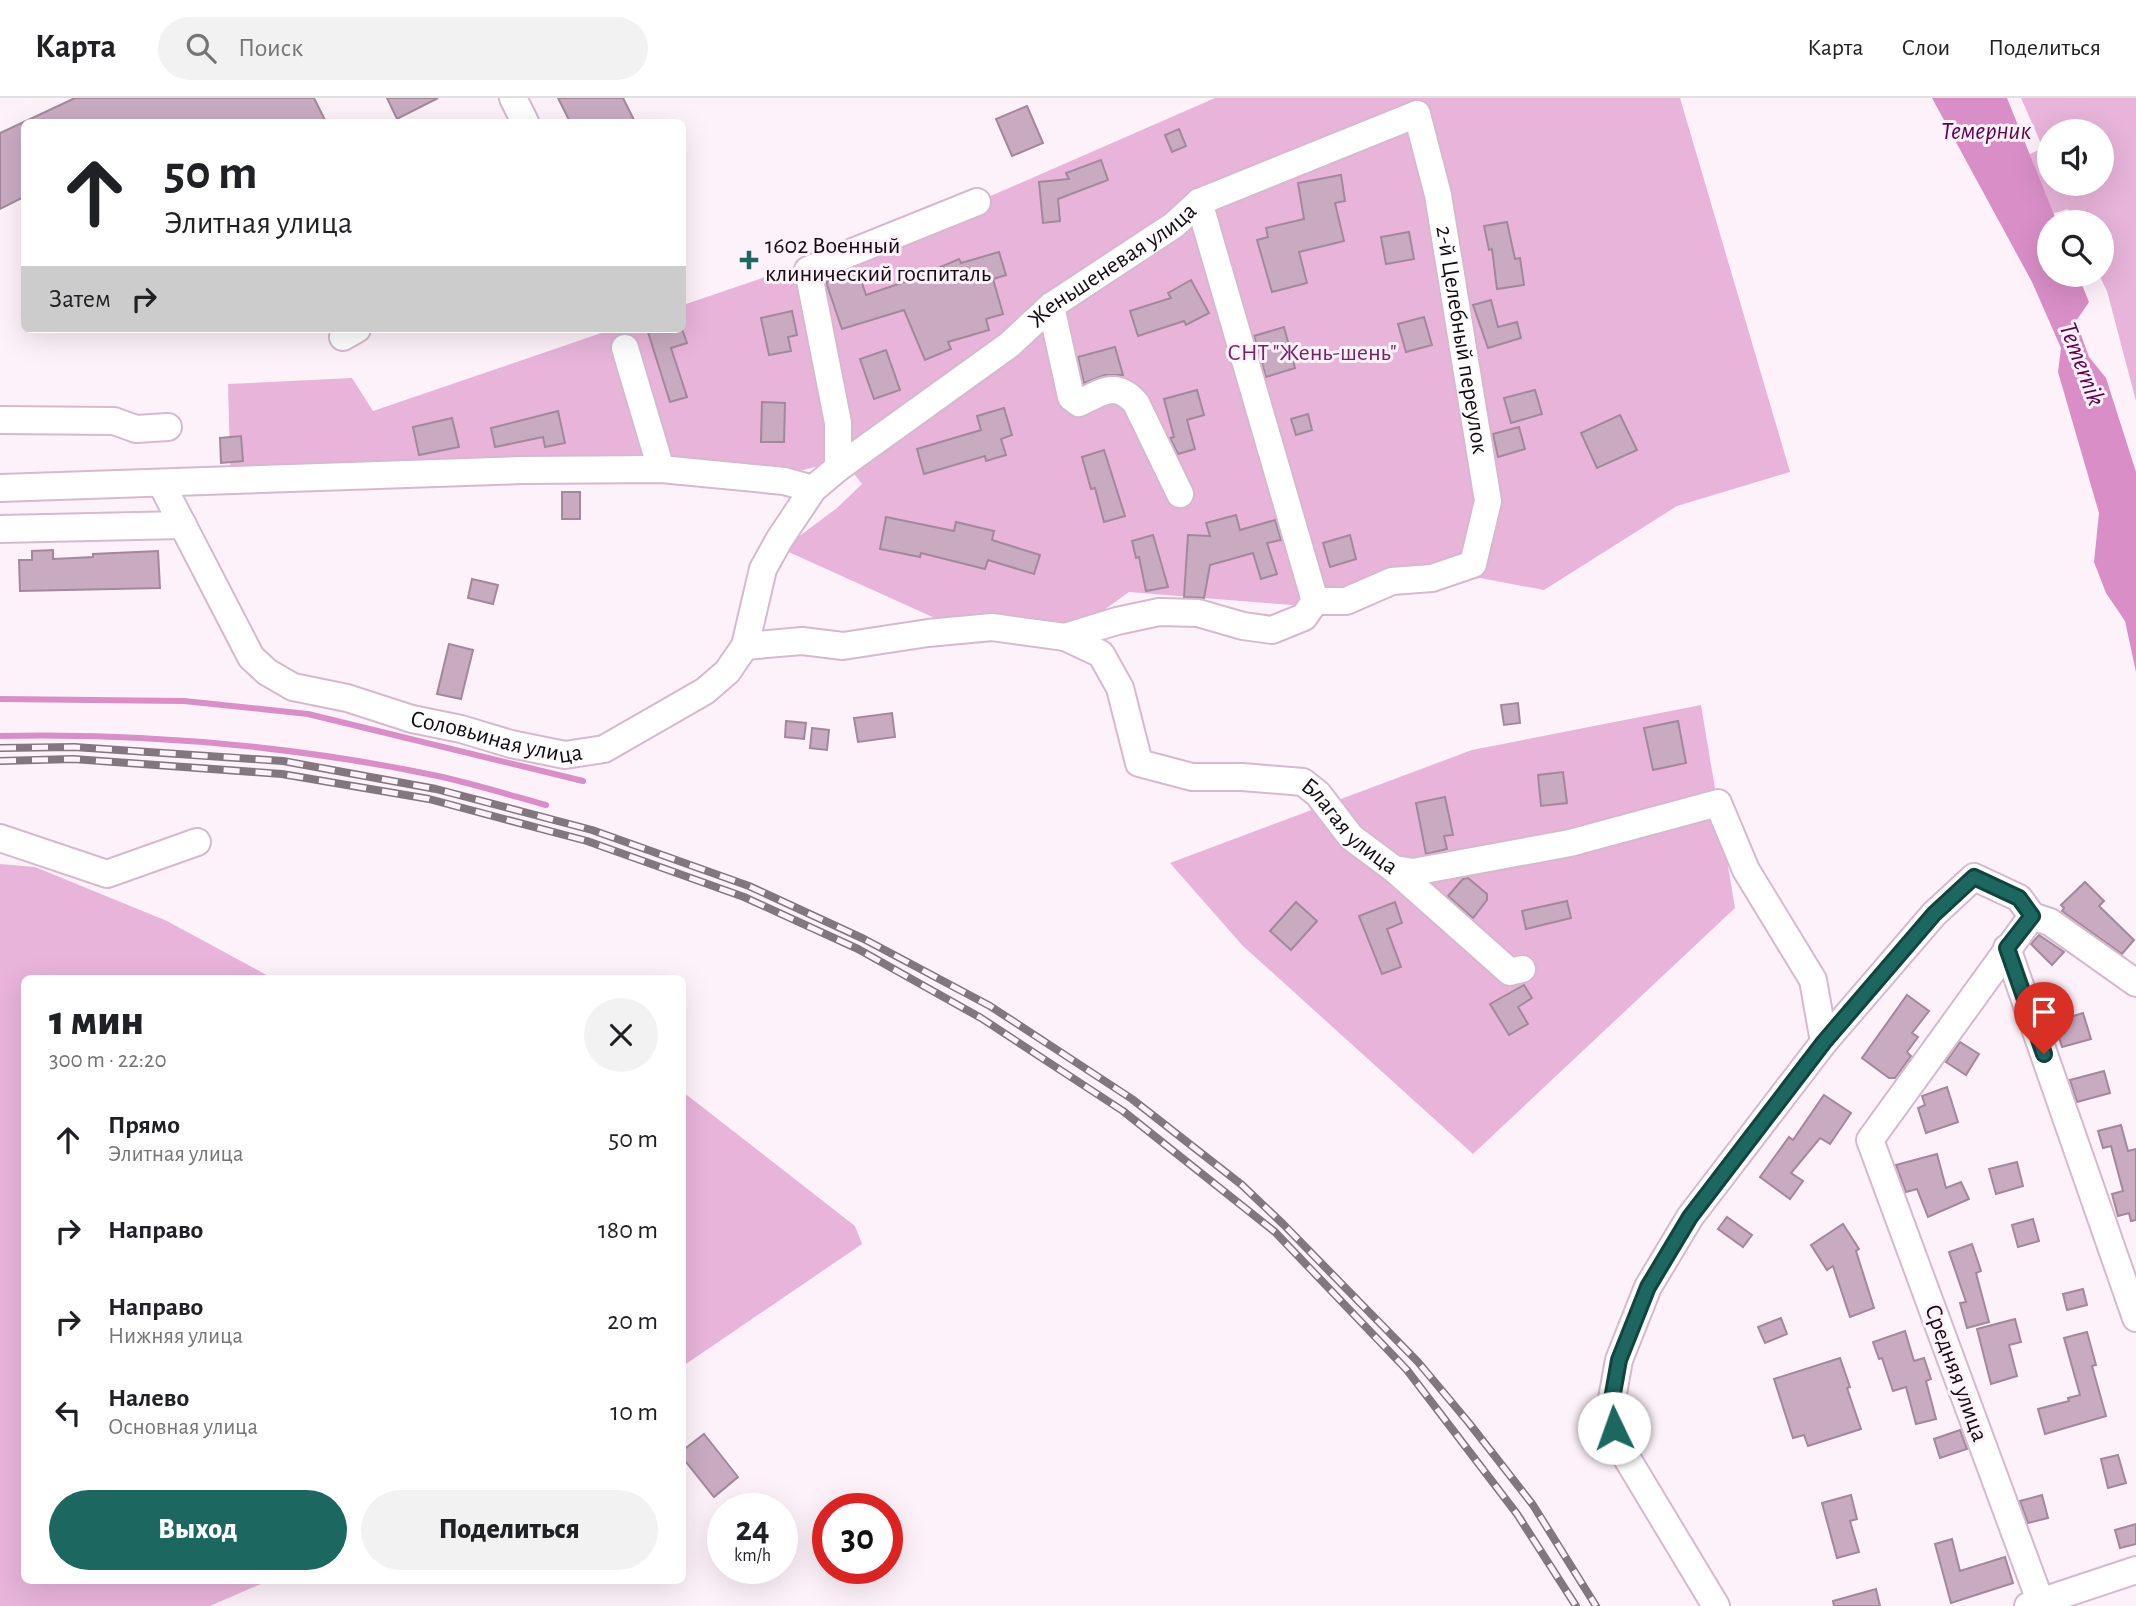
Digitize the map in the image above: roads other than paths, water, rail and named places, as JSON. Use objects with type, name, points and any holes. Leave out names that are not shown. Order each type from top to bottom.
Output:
[{"type":"street","points":[[513,98],[524,119]]},
{"type":"street","name":"Женьшеневая улица","points":[[838,468],[1009,345],[1051,306],[1174,225],[1199,202],[1417,114]]},
{"type":"street","name":"2-й Целебный переулок","points":[[1315,601],[1346,601],[1392,581],[1432,578],[1473,564],[1488,501],[1438,195],[1417,114]]},
{"type":"street","points":[[838,468],[838,423],[808,270],[977,202]]},
{"type":"street","points":[[745,646],[802,641],[843,646],[928,633],[992,627],[1065,637],[1158,612],[1198,613],[1243,626],[1272,630],[1304,617],[1315,601],[1199,202]]},
{"type":"street","points":[[1051,306],[1071,397],[1079,403],[1116,388],[1126,391],[1136,403],[1180,494]]},
{"type":"street","points":[[625,348],[661,469]]},
{"type":"street","points":[[0,419],[114,421],[136,429],[168,427]]},
{"type":"street","name":"Соловьиная улица","points":[[161,483],[251,657],[267,672],[293,687],[347,698],[412,719],[565,755],[604,749],[705,691],[727,672],[745,646],[763,569],[813,489],[838,468]]},
{"type":"street","points":[[0,488],[523,470],[661,469],[784,481],[813,489]]},
{"type":"street","points":[[0,529],[183,526]]},
{"type":"street","name":"Благая улица","points":[[1065,637],[1101,654],[1120,688],[1139,763],[1192,777],[1242,777],[1303,782],[1318,794],[1351,836],[1394,869],[1510,972],[1522,969]]},
{"type":"street","points":[[1394,869],[1413,872],[1570,844],[1718,803],[1746,870],[1813,980],[1824,1042]]},
{"type":"street","points":[[0,838],[107,874],[197,842]]},
{"type":"street","points":[[1716,1606],[1619,1445],[1610,1410],[1619,1360],[1648,1287],[1690,1217],[1824,1042],[1934,914],[1974,877],[2019,898],[2032,916],[2050,922],[2136,983]]},
{"type":"street","points":[[2032,916],[2007,948],[2136,1318]]},
{"type":"street","name":"Средняя улица","points":[[2007,948],[1870,1140],[2037,1605]]},
{"type":"street","points":[[2037,1605],[2136,1570]]},
{"type":"water","name":"Темерник","points":[[1932,98],[2007,98],[2037,172],[2037,196],[2047,196],[2052,210],[2037,210],[2037,287],[2083,287],[2089,302],[2076,321],[2089,357],[2106,378],[2136,472],[2136,672],[2125,621],[2106,593],[2094,562],[2099,513],[2058,372],[2061,348],[2032,282]]},
{"type":"waterway","points":[[0,699],[184,701],[308,714],[583,781]]},
{"type":"waterway","points":[[0,736],[165,739],[275,749],[438,776],[546,805]]},
{"type":"railway","points":[[0,748],[74,747],[283,761],[436,789],[592,830],[749,886],[864,939],[990,1006],[1132,1099],[1242,1185],[1283,1224],[1418,1362],[1469,1423],[1533,1505],[1596,1606]]},
{"type":"railway","points":[[0,761],[73,759],[282,774],[429,799],[587,841],[744,897],[858,949],[981,1018],[1123,1111],[1275,1232],[1407,1370],[1517,1514],[1576,1606]]},
{"type":"place","name":"1602 Военный клинический госпиталь","points":[[749,260]]},
{"type":"park label","name":"СНТ \"Жень-шень\"","points":[[1312,353]]},
{"type":"water label","name":"Temernik","points":[[2082,364]]}]
